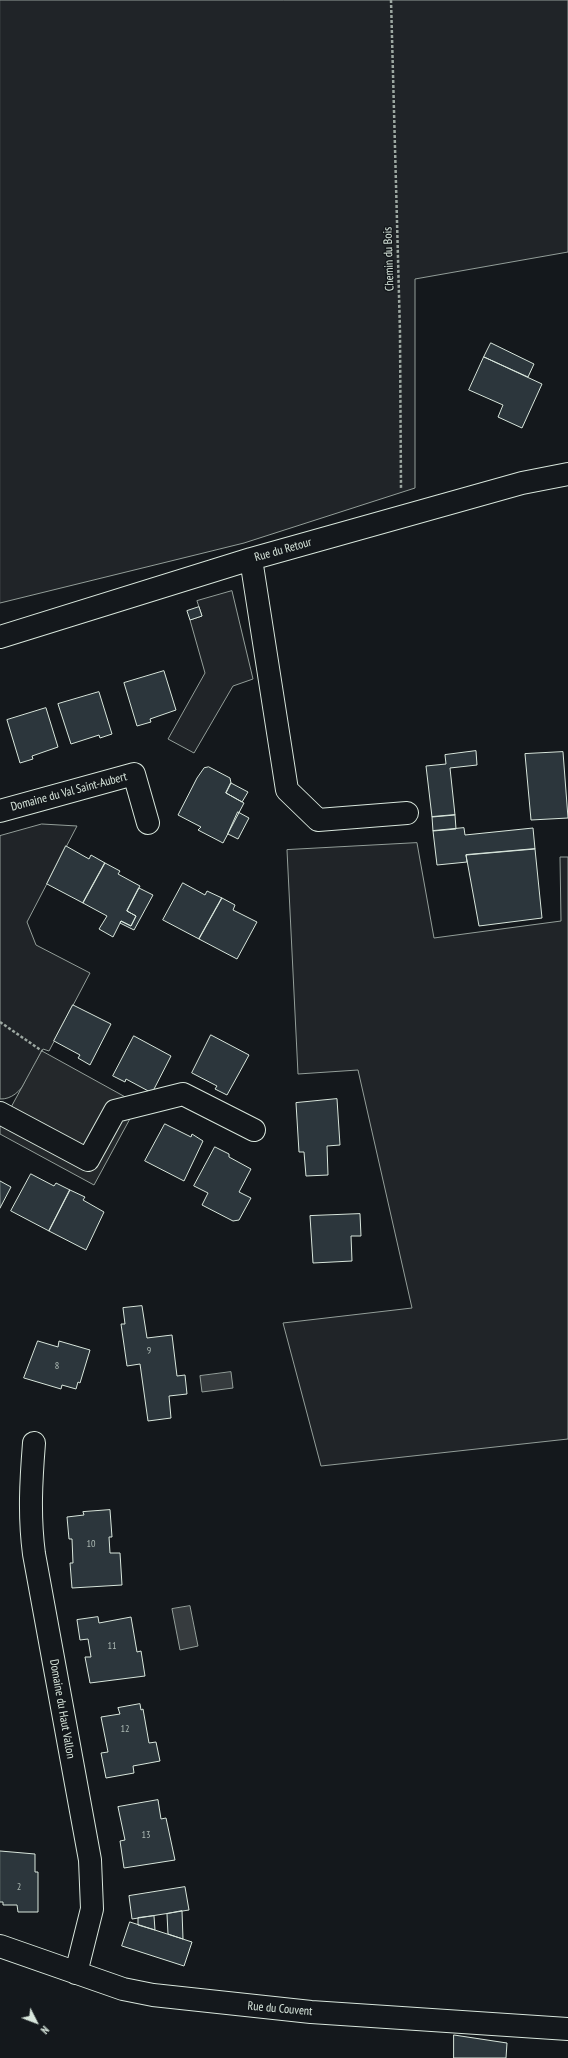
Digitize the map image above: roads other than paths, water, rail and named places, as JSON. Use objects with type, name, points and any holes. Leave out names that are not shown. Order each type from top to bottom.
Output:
[{"type":"street","name":"Rue du Retour","points":[[0,637],[251,559],[522,483],[568,474]]},
{"type":"street","points":[[251,559],[287,790],[318,820],[407,812]]},
{"type":"street","name":"Domaine du Val Saint-Aubert","points":[[0,811],[134,774],[148,823]]},
{"type":"street","points":[[0,1113],[88,1160],[114,1111],[183,1094],[254,1130]]},
{"type":"street","name":"Domaine du Haut Vallon","points":[[34,1444],[30,1512],[34,1554],[90,1860],[92,1909],[76,1973]]},
{"type":"street","name":"Rue du Couvent","points":[[0,1946],[123,1989],[186,2000],[311,2012],[568,2029]]}]
